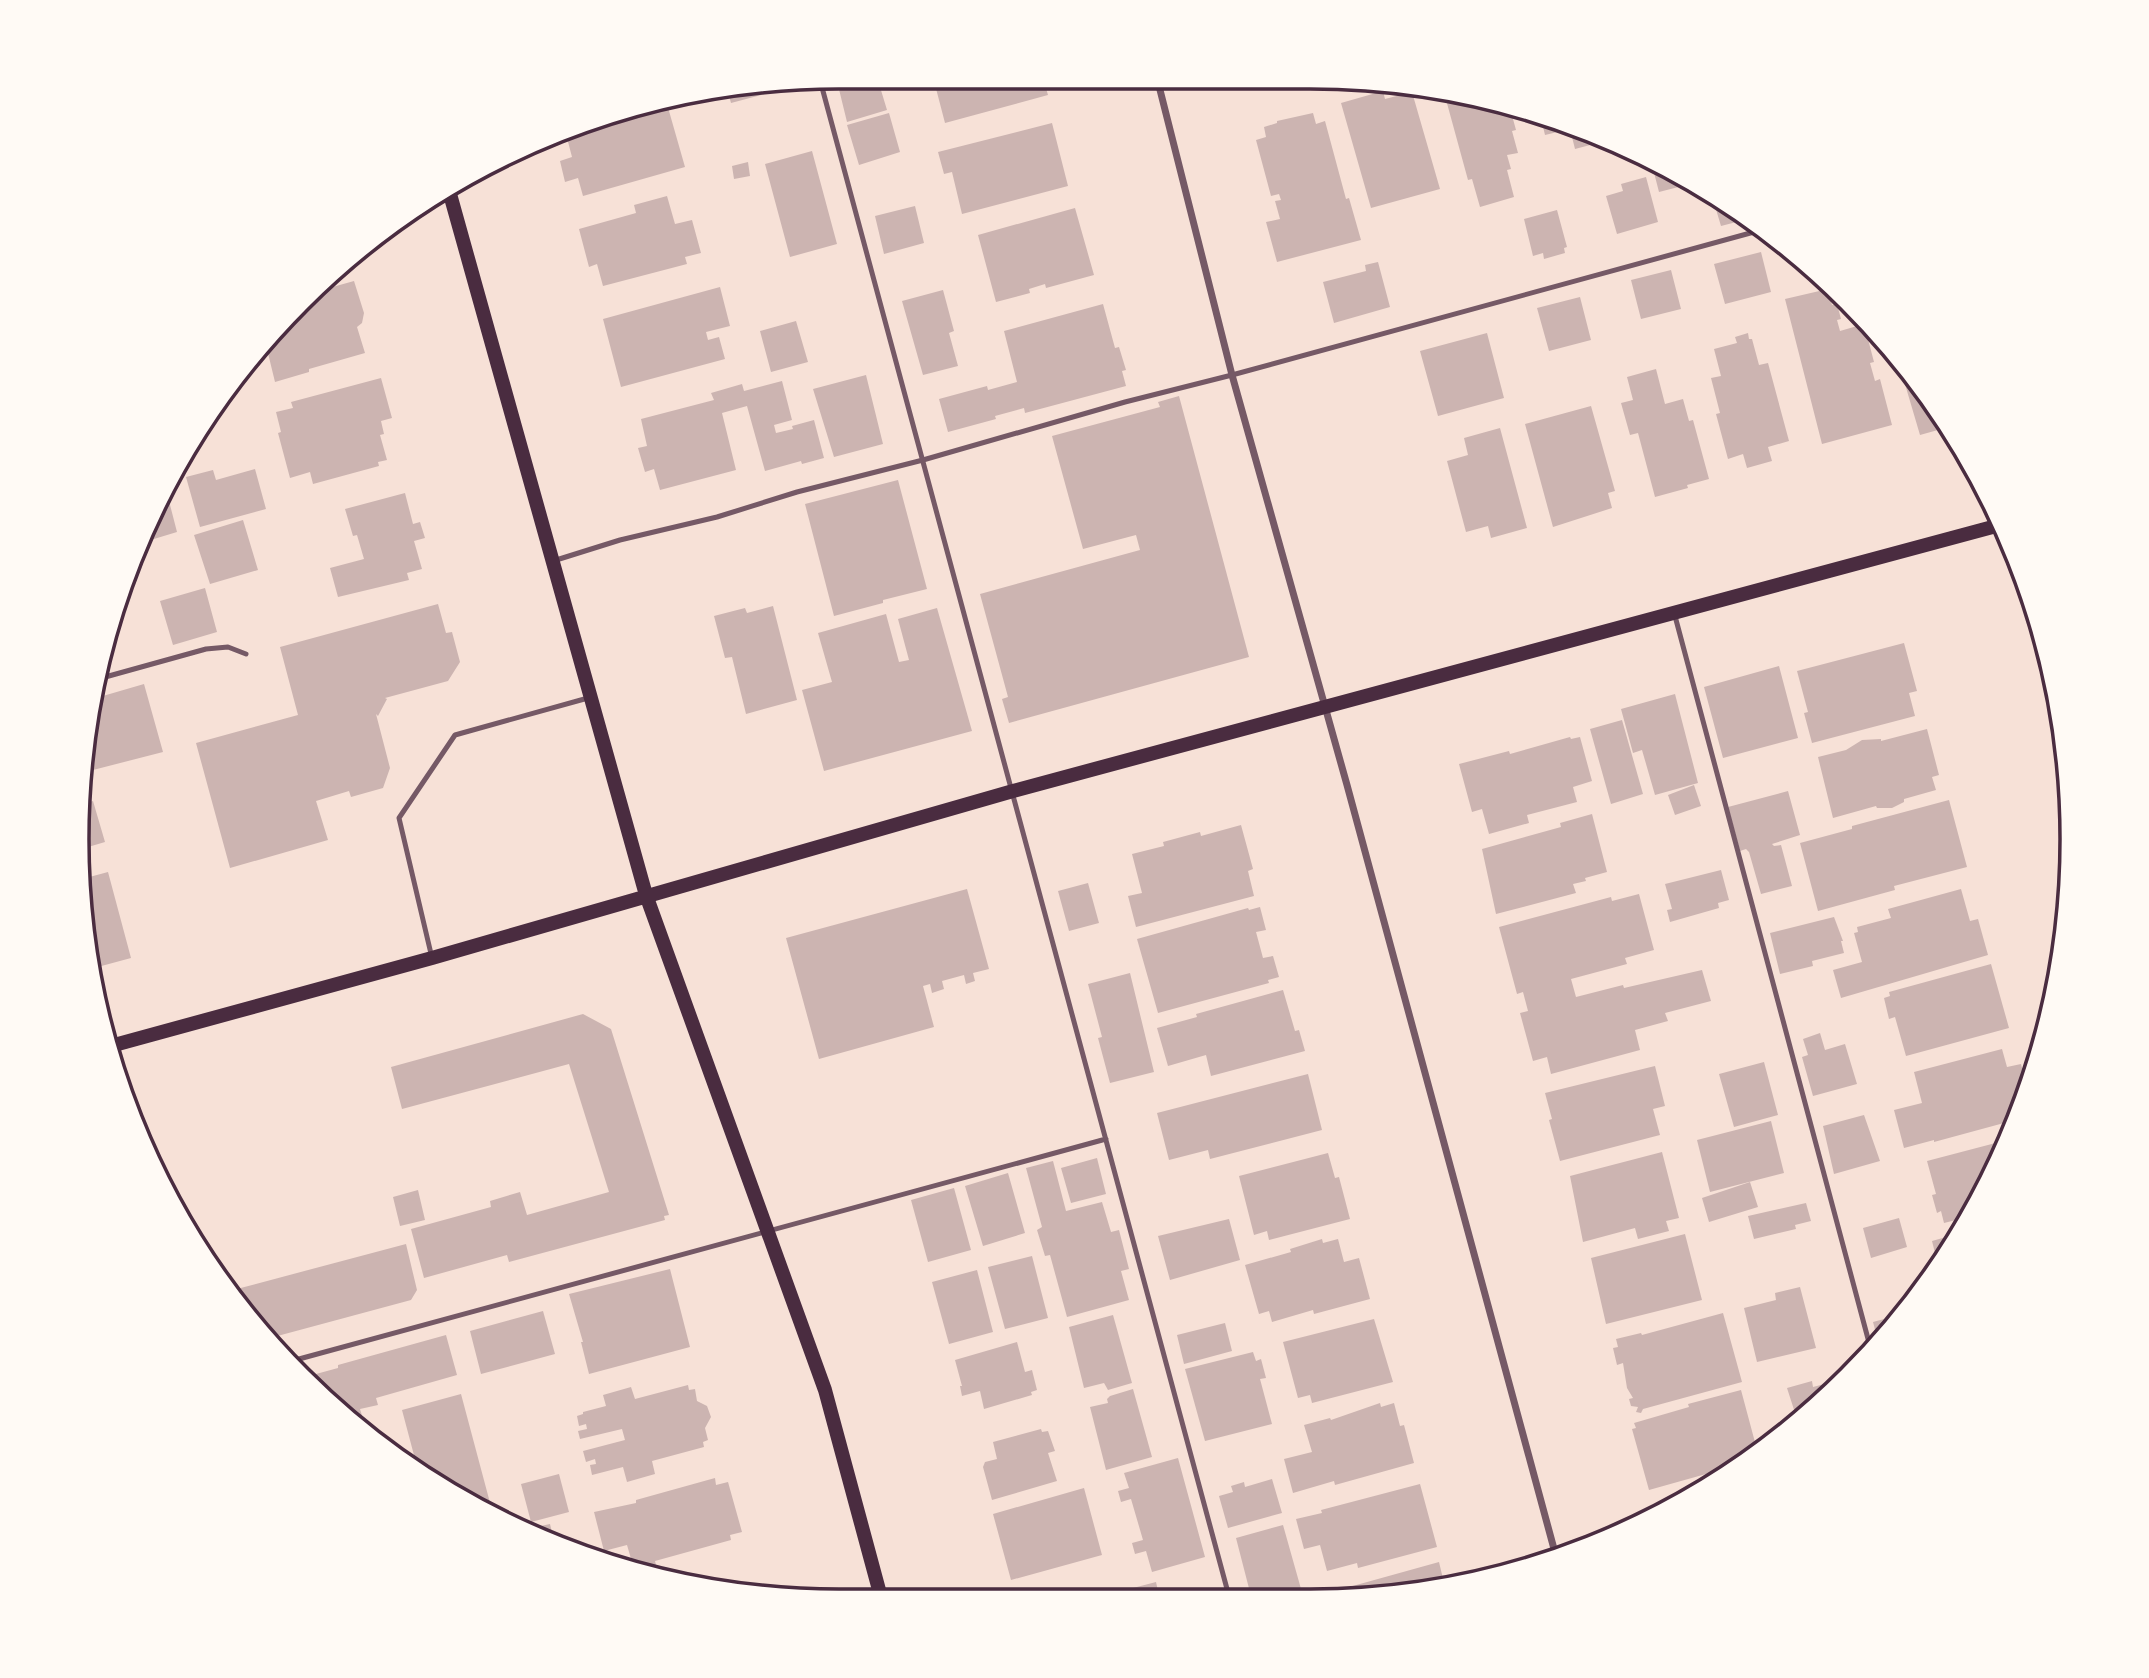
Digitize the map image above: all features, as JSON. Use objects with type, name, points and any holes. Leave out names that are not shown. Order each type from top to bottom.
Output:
[{"type":"main road","points":[[451,198],[646,895],[825,1390],[879,1589]]},
{"type":"main road","points":[[118,1044],[432,958],[1013,791],[1991,527]]},
{"type":"street","points":[[1160,89],[1232,375],[1326,706],[1554,1548]]},
{"type":"lane","points":[[823,90],[1227,1589]]},
{"type":"lane","points":[[552,561],[620,540],[717,517],[797,492],[923,460],[1751,233]]},
{"type":"lane","points":[[1674,612],[1868,1339]]},
{"type":"lane","points":[[108,676],[206,649],[228,647],[246,654]]},
{"type":"lane","points":[[432,958],[399,818],[456,736],[591,698]]},
{"type":"lane","points":[[299,1359],[1106,1139]]},
{"type":"building","points":[[839,89],[881,89],[887,110],[847,122]]},
{"type":"building","points":[[936,89],[1046,89],[1048,95],[945,123]]},
{"type":"building","points":[[767,93],[731,103],[730,98]]},
{"type":"building","points":[[1377,93],[1384,94],[1385,99],[1400,95],[1413,97],[1440,189],[1371,208],[1341,103]]},
{"type":"building","points":[[1447,102],[1513,118],[1516,130],[1512,131],[1518,153],[1507,155],[1511,169],[1507,170],[1514,197],[1480,207],[1472,179],[1468,180]]},
{"type":"building","points":[[669,110],[685,167],[583,196],[578,178],[565,182],[560,161],[572,157],[568,140]]},
{"type":"building","points":[[889,113],[900,152],[859,165],[847,125]]},
{"type":"building","points":[[1313,113],[1316,124],[1325,121],[1346,199],[1349,198],[1361,240],[1277,262],[1266,222],[1280,219],[1275,201],[1281,200],[1279,194],[1271,196],[1256,140],[1266,137],[1264,127],[1277,121]]},
{"type":"building","points":[[1052,123],[1068,186],[962,214],[952,172],[944,174],[938,152]]},
{"type":"building","points":[[1543,127],[1558,132],[1545,135]]},
{"type":"building","points":[[1572,137],[1593,144],[1575,149]]},
{"type":"building","points":[[812,151],[837,244],[790,257],[765,164]]},
{"type":"building","points":[[748,162],[750,176],[734,179],[732,166]]},
{"type":"building","points":[[1654,174],[1679,187],[1659,192]]},
{"type":"building","points":[[1646,177],[1658,222],[1617,234],[1606,196],[1623,191],[1621,184]]},
{"type":"building","points":[[667,196],[675,224],[692,220],[701,253],[685,257],[687,264],[603,286],[597,264],[589,267],[579,229],[636,213],[634,205]]},
{"type":"building","points":[[915,206],[924,243],[884,254],[875,216]]},
{"type":"building","points":[[1075,208],[1094,275],[1046,288],[1045,284],[1029,289],[1030,293],[996,302],[978,235]]},
{"type":"building","points":[[1716,209],[1736,222],[1721,226]]},
{"type":"building","points":[[1557,210],[1567,247],[1564,248],[1565,253],[1544,259],[1543,253],[1533,256],[1524,219]]},
{"type":"building","points":[[1761,252],[1771,292],[1725,304],[1714,264]]},
{"type":"building","points":[[1378,262],[1390,307],[1334,323],[1323,282],[1366,271],[1365,265]]},
{"type":"building","points":[[1671,270],[1681,309],[1641,319],[1631,280]]},
{"type":"building","points":[[354,281],[364,313],[362,323],[357,327],[365,353],[275,382],[268,353],[332,287]]},
{"type":"building","points":[[720,287],[730,326],[706,332],[708,340],[719,337],[725,359],[621,387],[603,319]]},
{"type":"building","points":[[943,290],[954,331],[949,333],[958,366],[923,375],[902,301]]},
{"type":"building","points":[[1821,291],[1832,305],[1838,307],[1841,319],[1837,320],[1840,331],[1856,326],[1868,338],[1874,362],[1870,363],[1875,381],[1880,379],[1892,425],[1822,444],[1785,299]]},
{"type":"building","points":[[1580,297],[1591,340],[1549,351],[1537,308]]},
{"type":"building","points":[[1103,304],[1115,348],[1119,347],[1126,370],[1122,371],[1126,386],[1025,413],[1024,408],[948,432],[939,399],[987,386],[988,390],[1017,382],[1004,331]]},
{"type":"building","points":[[796,321],[808,362],[771,372],[760,331]]},
{"type":"building","points":[[1487,333],[1504,398],[1438,416],[1420,351]]},
{"type":"building","points":[[1748,333],[1759,365],[1768,363],[1789,441],[1768,447],[1772,461],[1747,468],[1743,454],[1728,459],[1716,414],[1720,413],[1711,378],[1721,376],[1714,349],[1737,343],[1735,337]]},
{"type":"building","points":[[1656,369],[1665,404],[1683,399],[1689,421],[1693,420],[1709,479],[1655,497],[1638,433],[1630,435],[1621,403],[1633,400],[1627,377]]},
{"type":"building","points":[[866,375],[883,444],[834,457],[813,389]]},
{"type":"building","points":[[381,378],[392,418],[381,421],[384,434],[380,435],[387,460],[378,462],[379,466],[313,484],[310,472],[290,478],[278,433],[281,432],[276,412],[293,408],[291,402]]},
{"type":"building","points":[[782,381],[792,420],[774,425],[776,433],[814,420],[824,458],[765,471],[747,406],[722,413],[736,470],[660,490],[654,469],[645,472],[638,448],[647,446],[641,419],[714,400],[711,393],[742,384],[744,391]]},
{"type":"building","points":[[1904,382],[1938,430],[1920,435]]},
{"type":"building","points":[[1179,396],[1249,657],[1009,723],[1002,699],[1008,697],[980,594],[1140,550],[1136,535],[1083,549],[1052,436],[1160,407],[1158,402]]},
{"type":"building","points":[[1591,406],[1615,491],[1608,493],[1612,508],[1553,527],[1525,424]]},
{"type":"building","points":[[1500,428],[1527,528],[1491,538],[1488,526],[1466,532],[1447,461],[1468,455],[1464,438]]},
{"type":"building","points":[[255,469],[266,509],[200,527],[186,477],[213,470],[216,480]]},
{"type":"building","points":[[898,480],[927,589],[834,616],[805,504]]},
{"type":"building","points":[[405,493],[413,524],[420,522],[425,538],[414,541],[422,569],[407,573],[409,580],[338,597],[330,568],[364,559],[357,535],[353,536],[345,509]]},
{"type":"building","points":[[169,503],[177,532],[152,540]]},
{"type":"building","points":[[243,520],[258,570],[210,584],[194,535]]},
{"type":"building","points":[[205,588],[217,632],[173,645],[160,601]]},
{"type":"building","points":[[438,604],[446,633],[452,632],[460,662],[448,681],[385,698],[387,699],[378,716],[376,714],[390,768],[383,788],[351,797],[349,791],[316,801],[328,840],[230,868],[196,743],[298,715],[280,647]]},
{"type":"building","points":[[773,606],[797,700],[746,714],[732,657],[725,658],[714,616],[745,608],[747,613]]},
{"type":"building","points":[[937,608],[972,731],[824,771],[802,690],[832,682],[818,633],[886,614],[899,662],[909,660],[898,619]]},
{"type":"building","points":[[1904,643],[1917,691],[1909,693],[1915,716],[1812,743],[1804,713],[1808,712],[1797,671]]},
{"type":"building","points":[[1779,666],[1798,738],[1723,758],[1704,687]]},
{"type":"building","points":[[144,684],[163,752],[93,770],[104,696]]},
{"type":"building","points":[[1675,694],[1698,783],[1655,795],[1642,750],[1633,753],[1621,709]]},
{"type":"building","points":[[1622,720],[1643,794],[1611,804],[1590,729]]},
{"type":"building","points":[[1927,729],[1939,775],[1932,777],[1936,790],[1904,799],[1904,802],[1892,808],[1876,806],[1833,818],[1818,757],[1846,750],[1862,740],[1881,741]]},
{"type":"building","points":[[1570,737],[1580,737],[1592,781],[1573,787],[1577,802],[1527,815],[1529,823],[1489,834],[1482,809],[1472,812],[1459,764],[1509,751],[1510,754]]},
{"type":"building","points":[[1694,785],[1701,806],[1675,815],[1668,795]]},
{"type":"building","points":[[1788,791],[1800,835],[1772,844],[1781,845],[1792,886],[1761,894],[1749,852],[1746,849],[1740,851],[1728,807]]},
{"type":"building","points":[[1949,800],[1967,867],[1894,886],[1895,890],[1818,911],[1800,843]]},
{"type":"building","points":[[93,801],[105,842],[89,847],[89,839],[91,802]]},
{"type":"building","points":[[1592,814],[1607,872],[1573,884],[1576,893],[1496,914],[1482,849],[1561,827],[1560,823]]},
{"type":"building","points":[[1241,825],[1253,869],[1248,871],[1254,896],[1136,927],[1128,896],[1142,893],[1132,854],[1164,846],[1163,842],[1200,832],[1201,836]]},
{"type":"building","points":[[1721,870],[1729,900],[1718,903],[1719,908],[1670,922],[1667,910],[1672,909],[1665,884]]},
{"type":"building","points":[[108,872],[131,958],[101,966],[91,877]]},
{"type":"building","points":[[1088,883],[1099,923],[1069,931],[1058,891]]},
{"type":"building","points":[[967,889],[989,969],[973,973],[975,981],[966,984],[964,975],[942,981],[944,989],[932,993],[930,984],[923,986],[934,1027],[819,1059],[786,938]]},
{"type":"building","points":[[1961,889],[1970,921],[1978,919],[1988,955],[1841,998],[1833,970],[1862,962],[1854,933],[1858,932],[1857,927],[1891,918],[1888,909]]},
{"type":"building","points":[[1639,894],[1654,950],[1625,958],[1627,964],[1571,979],[1576,997],[1702,970],[1711,1001],[1665,1013],[1668,1021],[1635,1030],[1640,1050],[1551,1074],[1547,1057],[1533,1061],[1520,1013],[1528,1011],[1523,992],[1517,994],[1499,927],[1611,897],[1612,901]]},
{"type":"building","points":[[1260,907],[1266,930],[1256,932],[1263,958],[1273,956],[1279,977],[1268,980],[1269,983],[1158,1013],[1137,939]]},
{"type":"building","points":[[1834,917],[1843,941],[1844,953],[1812,961],[1813,966],[1780,974],[1770,933]]},
{"type":"building","points":[[1991,964],[2009,1028],[1906,1056],[1895,1017],[1889,1019],[1884,998],[1890,996],[1889,992]]},
{"type":"building","points":[[1130,973],[1154,1072],[1110,1083],[1098,1038],[1102,1037],[1088,984]]},
{"type":"building","points":[[1283,990],[1295,1031],[1299,1030],[1305,1051],[1211,1076],[1206,1055],[1168,1066],[1157,1028],[1197,1017],[1196,1014]]},
{"type":"building","points":[[583,1014],[611,1029],[669,1215],[664,1216],[665,1220],[509,1262],[507,1255],[424,1278],[411,1229],[491,1207],[490,1201],[520,1192],[527,1215],[609,1192],[569,1064],[402,1109],[391,1067]]},
{"type":"building","points":[[1820,1033],[1825,1050],[1845,1044],[1857,1084],[1813,1096],[1802,1057],[1808,1055],[1803,1039]]},
{"type":"building","points":[[2002,1049],[2007,1067],[2021,1064],[2023,1071],[2004,1123],[1904,1148],[1894,1110],[1922,1103],[1914,1072]]},
{"type":"building","points":[[1764,1062],[1778,1115],[1734,1127],[1719,1074]]},
{"type":"building","points":[[1655,1066],[1665,1106],[1653,1109],[1660,1135],[1560,1161],[1545,1093]]},
{"type":"building","points":[[1308,1074],[1322,1130],[1210,1159],[1208,1150],[1169,1160],[1157,1113]]},
{"type":"building","points":[[1864,1115],[1880,1161],[1834,1174],[1823,1126]]},
{"type":"building","points":[[1771,1121],[1784,1173],[1710,1192],[1697,1140]]},
{"type":"building","points":[[1995,1143],[1955,1220],[1944,1223],[1941,1211],[1937,1213],[1932,1195],[1936,1194],[1927,1161]]},
{"type":"building","points":[[1662,1152],[1679,1218],[1666,1221],[1669,1231],[1638,1239],[1635,1228],[1583,1242],[1570,1176]]},
{"type":"building","points":[[1328,1153],[1335,1178],[1339,1177],[1350,1219],[1269,1240],[1267,1231],[1254,1235],[1239,1176]]},
{"type":"building","points":[[1097,1158],[1106,1194],[1071,1203],[1061,1168]]},
{"type":"building","points":[[1053,1161],[1066,1211],[1102,1202],[1111,1232],[1119,1230],[1129,1269],[1121,1271],[1129,1300],[1067,1317],[1050,1255],[1045,1256],[1037,1230],[1042,1227],[1026,1168]]},
{"type":"building","points":[[1008,1173],[1025,1233],[983,1246],[965,1186]]},
{"type":"building","points":[[1750,1182],[1758,1207],[1709,1222],[1702,1198]]},
{"type":"building","points":[[954,1188],[971,1250],[928,1262],[911,1200]]},
{"type":"building","points":[[418,1190],[425,1220],[400,1226],[393,1197]]},
{"type":"building","points":[[1806,1203],[1811,1221],[1795,1225],[1796,1229],[1754,1239],[1748,1216]]},
{"type":"building","points":[[1899,1218],[1907,1247],[1871,1258],[1863,1228]]},
{"type":"building","points":[[1229,1219],[1240,1260],[1170,1280],[1158,1236]]},
{"type":"building","points":[[1685,1234],[1702,1300],[1606,1324],[1591,1258]]},
{"type":"building","points":[[1944,1238],[1935,1253],[1932,1241]]},
{"type":"building","points":[[1322,1239],[1323,1243],[1338,1239],[1344,1262],[1359,1258],[1370,1299],[1314,1314],[1313,1310],[1272,1322],[1269,1311],[1259,1314],[1245,1265],[1291,1252],[1290,1249]]},
{"type":"building","points":[[406,1244],[417,1290],[411,1300],[278,1336],[239,1288]]},
{"type":"building","points":[[1032,1256],[1048,1318],[1005,1329],[988,1267]]},
{"type":"building","points":[[670,1269],[690,1347],[589,1374],[569,1294]]},
{"type":"building","points":[[977,1270],[993,1332],[949,1344],[932,1282]]},
{"type":"building","points":[[1800,1287],[1816,1348],[1757,1362],[1744,1308],[1776,1300],[1775,1293]]},
{"type":"building","points":[[543,1311],[555,1354],[481,1374],[470,1331]]},
{"type":"building","points":[[1723,1313],[1742,1382],[1643,1409],[1641,1413],[1636,1412],[1638,1407],[1631,1406],[1629,1399],[1633,1398],[1627,1388],[1623,1363],[1617,1365],[1613,1348],[1618,1347],[1616,1339],[1641,1333],[1642,1335]]},
{"type":"building","points":[[1113,1315],[1132,1383],[1108,1390],[1104,1383],[1084,1388],[1069,1327]]},
{"type":"building","points":[[1374,1319],[1393,1382],[1312,1403],[1310,1395],[1298,1398],[1283,1342]]},
{"type":"building","points":[[1886,1319],[1875,1331],[1873,1322]]},
{"type":"building","points":[[1225,1323],[1232,1351],[1184,1364],[1177,1335]]},
{"type":"building","points":[[446,1335],[457,1375],[376,1398],[378,1405],[360,1409],[363,1417],[315,1374],[338,1368],[338,1365]]},
{"type":"building","points":[[1017,1342],[1025,1372],[1032,1370],[1037,1390],[1031,1392],[1032,1395],[984,1409],[980,1391],[962,1396],[955,1360]]},
{"type":"building","points":[[1253,1352],[1256,1361],[1261,1359],[1266,1378],[1260,1379],[1272,1424],[1205,1441],[1185,1369]]},
{"type":"building","points":[[1812,1381],[1813,1387],[1824,1384],[1794,1411],[1787,1388]]},
{"type":"building","points":[[688,1385],[689,1390],[695,1389],[697,1401],[707,1406],[711,1417],[705,1428],[708,1440],[703,1442],[704,1447],[652,1461],[655,1474],[627,1482],[623,1467],[592,1475],[590,1465],[596,1464],[595,1459],[586,1462],[583,1451],[625,1440],[622,1429],[580,1439],[578,1431],[587,1429],[586,1424],[579,1426],[577,1416],[606,1406],[603,1395],[631,1387],[635,1399]]},
{"type":"building","points":[[1133,1389],[1152,1457],[1106,1470],[1090,1407],[1108,1403],[1110,1396]]},
{"type":"building","points":[[1741,1390],[1755,1442],[1709,1473],[1649,1490],[1632,1429],[1636,1428],[1634,1423],[1689,1407],[1688,1404]]},
{"type":"building","points":[[461,1394],[490,1502],[414,1456],[402,1410]]},
{"type":"building","points":[[1380,1403],[1381,1407],[1394,1403],[1400,1426],[1404,1425],[1414,1463],[1335,1485],[1334,1481],[1293,1493],[1284,1459],[1312,1452],[1304,1425],[1330,1418],[1331,1420]]},
{"type":"building","points":[[1041,1429],[1042,1432],[1048,1431],[1055,1451],[1048,1453],[1057,1481],[992,1500],[983,1467],[985,1462],[997,1459],[993,1442]]},
{"type":"building","points":[[1178,1458],[1205,1557],[1152,1572],[1146,1551],[1135,1554],[1132,1543],[1143,1540],[1131,1499],[1121,1502],[1118,1491],[1129,1488],[1124,1473]]},
{"type":"building","points":[[559,1474],[569,1512],[531,1522],[521,1484]]},
{"type":"building","points":[[715,1478],[716,1485],[728,1482],[742,1532],[730,1535],[731,1540],[655,1561],[656,1566],[631,1559],[627,1545],[604,1551],[594,1512],[636,1503],[636,1500]]},
{"type":"building","points":[[1272,1479],[1282,1513],[1228,1528],[1219,1496],[1233,1492],[1231,1486],[1244,1482],[1245,1487]]},
{"type":"building","points":[[1420,1484],[1437,1547],[1358,1568],[1357,1563],[1327,1571],[1320,1545],[1304,1549],[1296,1519]]},
{"type":"building","points":[[1084,1488],[1102,1555],[1011,1580],[993,1514]]},
{"type":"building","points":[[550,1524],[552,1532],[540,1526]]},
{"type":"building","points":[[1283,1525],[1301,1589],[1249,1589],[1236,1538]]},
{"type":"building","points":[[1439,1562],[1442,1576],[1408,1582],[1347,1587]]},
{"type":"building","points":[[1156,1582],[1158,1589],[1129,1589]]}]
